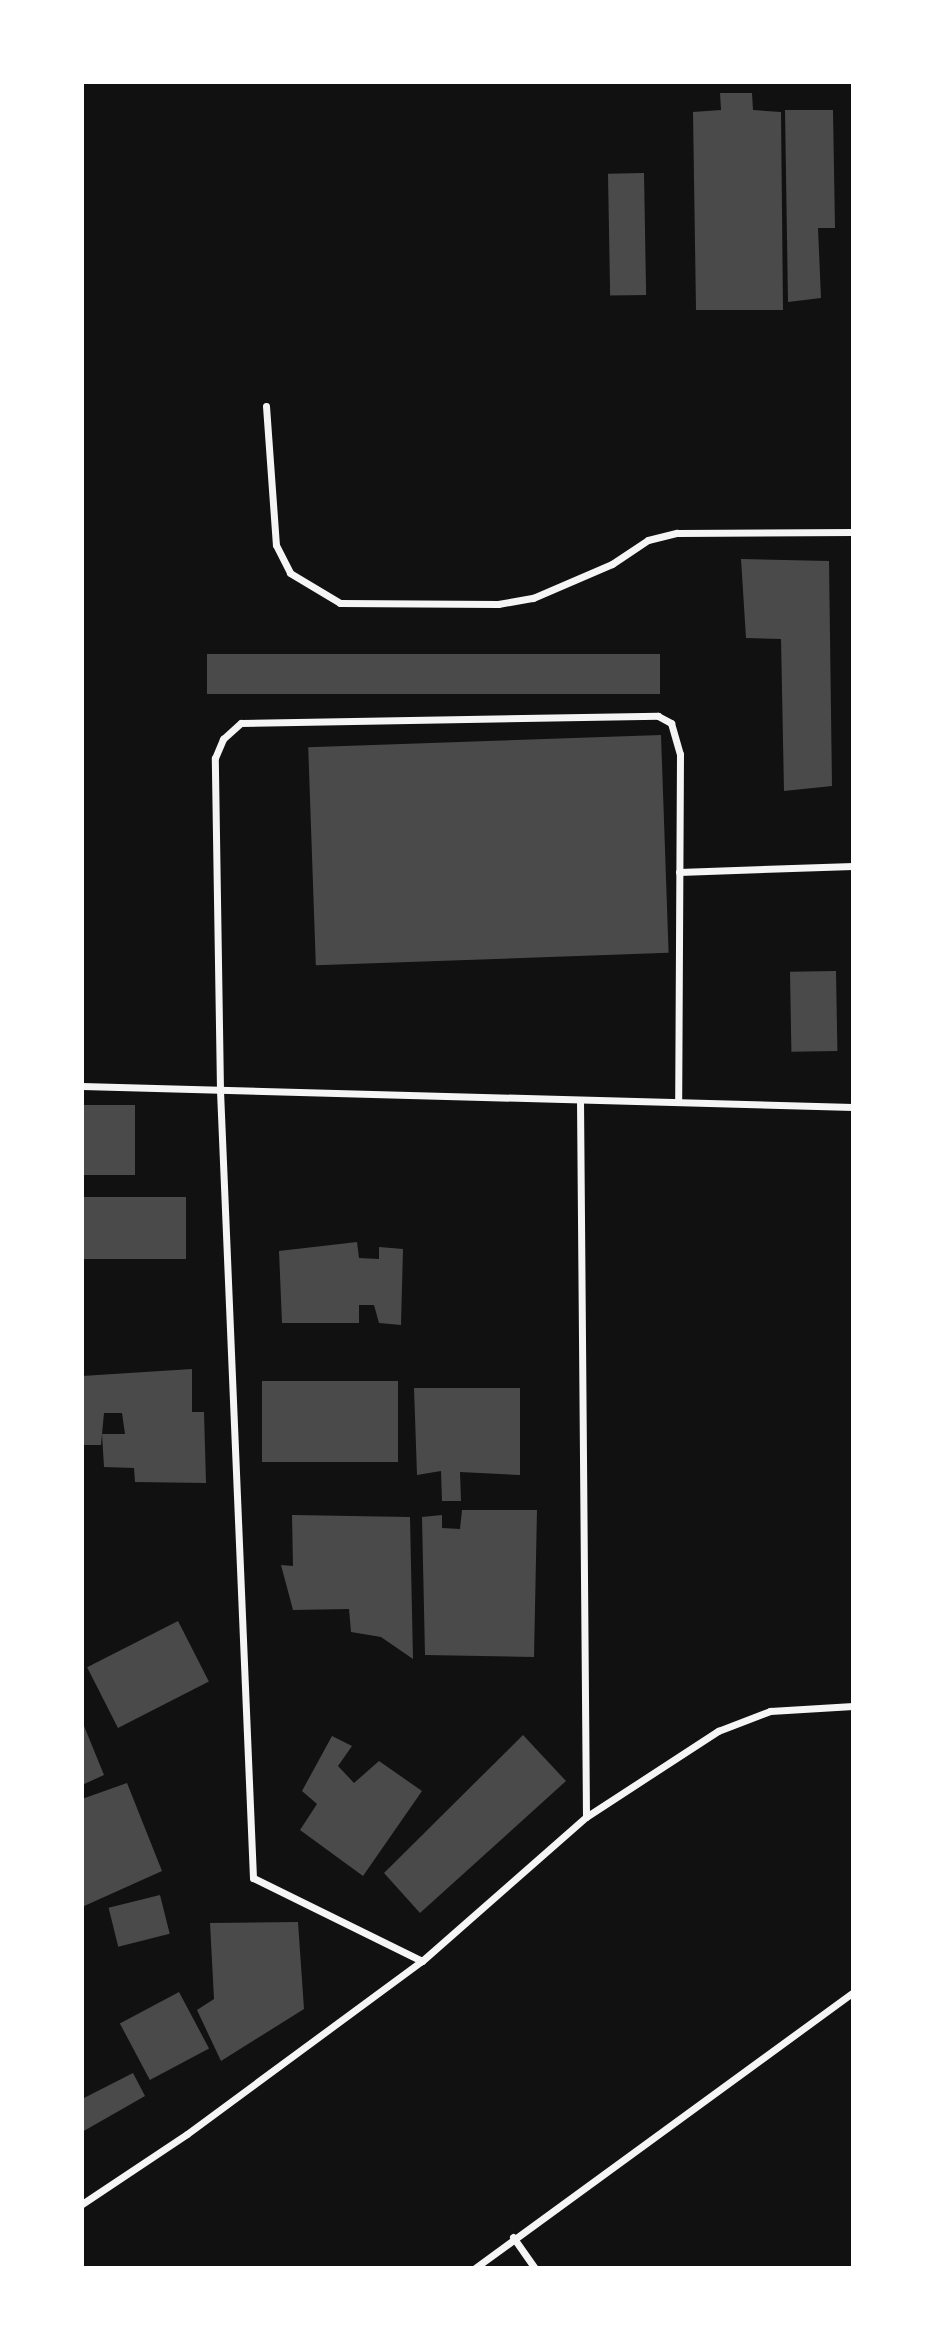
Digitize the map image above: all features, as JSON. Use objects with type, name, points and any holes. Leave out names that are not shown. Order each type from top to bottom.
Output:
[{"type":"street","points":[[266,406],[276,545],[290,573],[340,603],[498,604],[533,598],[612,564],[648,540],[677,533],[853,532]]},
{"type":"street","points":[[422,1961],[253,1878],[220,1090],[215,758],[223,739],[241,723],[658,716],[671,723],[680,754],[678,1102]]},
{"type":"street","points":[[679,872],[853,866]]},
{"type":"street","points":[[82,1086],[853,1107]]},
{"type":"street","points":[[580,1100],[586,1817]]},
{"type":"street","points":[[82,2204],[187,2134],[422,1961],[586,1817],[718,1731],[770,1711],[853,1706]]},
{"type":"street","points":[[475,2268],[513,2237],[853,1992]]},
{"type":"street","points":[[513,2237],[535,2268]]},
{"type":"building","points":[[720,93],[752,93],[753,110],[781,112],[783,310],[696,310],[693,112],[721,110]]},
{"type":"building","points":[[785,110],[833,110],[835,228],[818,228],[821,298],[788,302]]},
{"type":"building","points":[[644,173],[646,295],[610,296],[608,174]]},
{"type":"building","points":[[741,559],[829,561],[832,786],[784,791],[781,639],[746,638]]},
{"type":"building","points":[[207,654],[660,654],[660,694],[207,694]]},
{"type":"building","points":[[661,735],[669,953],[316,965],[308,747]]},
{"type":"building","points":[[836,971],[837,1051],[791,1052],[790,972]]},
{"type":"building","points":[[82,1105],[135,1105],[135,1175],[82,1175]]},
{"type":"building","points":[[82,1197],[186,1197],[186,1259],[82,1259]]},
{"type":"building","points":[[357,1242],[359,1258],[379,1259],[379,1247],[403,1249],[401,1325],[379,1323],[374,1305],[359,1305],[359,1323],[282,1323],[279,1251]]},
{"type":"building","points":[[192,1369],[192,1412],[204,1412],[206,1483],[135,1482],[134,1468],[104,1467],[102,1434],[101,1445],[82,1445],[82,1376]],"holes":[[[104,1413],[122,1413],[125,1434],[102,1434]]]},
{"type":"building","points":[[262,1381],[398,1381],[398,1462],[262,1462]]},
{"type":"building","points":[[414,1388],[520,1388],[520,1475],[460,1472],[461,1501],[442,1501],[441,1471],[417,1475]]},
{"type":"building","points":[[462,1510],[537,1510],[534,1657],[425,1655],[422,1517],[442,1515],[442,1528],[460,1529]]},
{"type":"building","points":[[292,1515],[410,1517],[413,1659],[381,1637],[351,1632],[349,1609],[293,1610],[281,1565],[293,1566]]},
{"type":"building","points":[[178,1621],[209,1682],[118,1728],[87,1667]]},
{"type":"building","points":[[82,1721],[104,1775],[82,1785]]},
{"type":"building","points":[[523,1735],[566,1781],[420,1913],[384,1873]]},
{"type":"building","points":[[332,1736],[352,1746],[338,1766],[354,1783],[379,1761],[422,1791],[363,1876],[300,1830],[317,1804],[302,1791]]},
{"type":"building","points":[[127,1783],[162,1871],[82,1907],[82,1799]]},
{"type":"building","points":[[160,1895],[170,1934],[118,1947],[109,1908]]},
{"type":"building","points":[[298,1922],[304,2009],[221,2061],[197,2010],[214,1999],[210,1923]]},
{"type":"building","points":[[179,1992],[209,2049],[150,2080],[120,2023]]},
{"type":"building","points":[[133,2073],[145,2096],[82,2132],[82,2099]]}]
